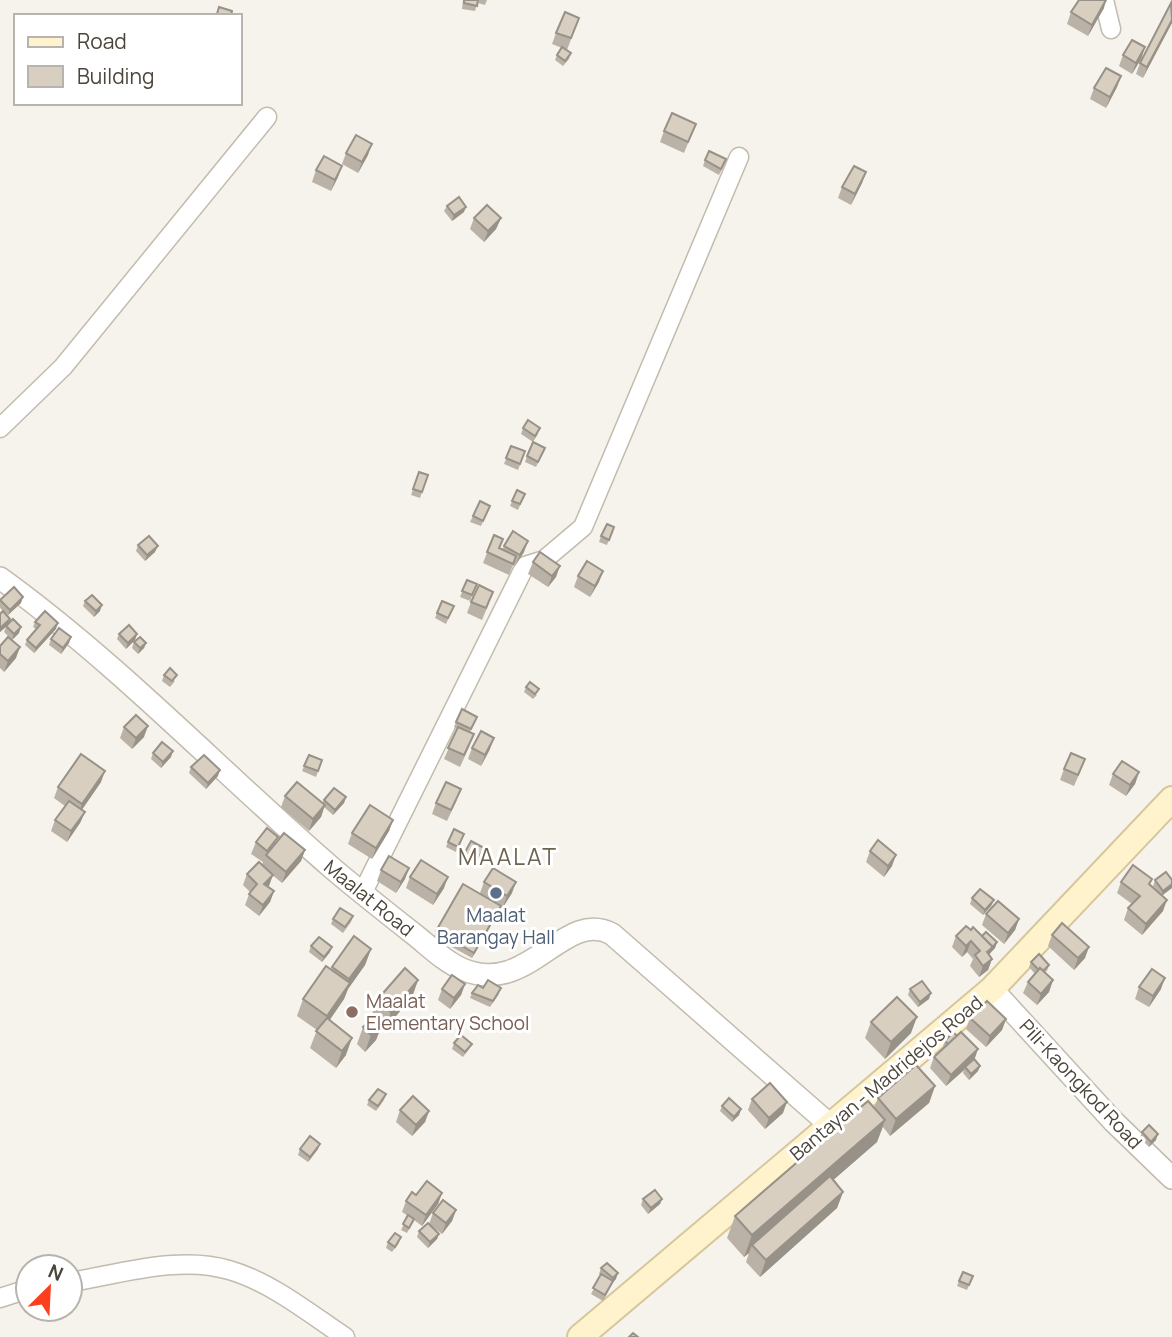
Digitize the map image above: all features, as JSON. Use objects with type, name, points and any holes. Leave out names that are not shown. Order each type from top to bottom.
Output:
[{"type":"main road","name":"Bantayan - Madridejos Road","points":[[580,1337],[992,989],[1172,799]]},
{"type":"street","points":[[1104,0],[1111,29]]},
{"type":"street","points":[[0,428],[63,368],[267,117]]},
{"type":"street","points":[[362,894],[525,566],[544,560],[583,527],[739,157]]},
{"type":"street","name":"Maalat Road","points":[[0,578],[65,625],[245,793],[362,894],[449,962],[487,977],[514,971],[583,930],[602,929],[830,1125]]},
{"type":"street","name":"Pili-Kaongkod Road","points":[[992,989],[1113,1121],[1172,1178]]},
{"type":"street","points":[[84,1280],[164,1267],[196,1265],[230,1270],[273,1289],[345,1337]]},
{"type":"building","points":[[464,0],[478,0],[477,6],[464,3]]},
{"type":"building","points":[[1079,0],[1106,0],[1092,25],[1071,12]]},
{"type":"building","points":[[1171,3],[1172,20],[1147,67],[1140,63]]},
{"type":"building","points":[[219,7],[232,11],[231,14],[217,14]]},
{"type":"building","points":[[565,12],[579,18],[571,38],[556,33]]},
{"type":"building","points":[[1132,40],[1145,47],[1136,63],[1123,55]]},
{"type":"building","points":[[562,47],[571,53],[565,61],[557,55]]},
{"type":"building","points":[[1106,68],[1121,76],[1110,97],[1094,88]]},
{"type":"building","points":[[672,113],[696,124],[688,142],[664,131]]},
{"type":"building","points":[[356,135],[372,144],[362,162],[346,153]]},
{"type":"building","points":[[709,151],[726,159],[721,169],[705,160]]},
{"type":"building","points":[[324,156],[342,166],[335,180],[316,170]]},
{"type":"building","points":[[854,166],[866,172],[855,194],[842,187]]},
{"type":"building","points":[[459,197],[466,207],[454,215],[447,206]]},
{"type":"building","points":[[487,205],[501,218],[488,231],[474,218]]},
{"type":"building","points":[[528,420],[540,428],[535,436],[523,428]]},
{"type":"building","points":[[533,442],[545,448],[538,462],[527,456]]},
{"type":"building","points":[[511,446],[525,451],[520,464],[506,458]]},
{"type":"building","points":[[419,472],[428,475],[422,492],[413,489]]},
{"type":"building","points":[[517,490],[525,494],[520,504],[512,501]]},
{"type":"building","points":[[480,501],[490,506],[483,521],[473,516]]},
{"type":"building","points":[[607,524],[614,527],[609,540],[601,536]]},
{"type":"building","points":[[513,531],[528,541],[520,555],[504,546]]},
{"type":"building","points":[[494,535],[503,539],[499,548],[516,556],[513,564],[487,552]]},
{"type":"building","points":[[149,536],[158,546],[147,555],[138,545]]},
{"type":"building","points":[[540,552],[560,566],[552,576],[533,562]]},
{"type":"building","points":[[587,561],[603,571],[595,586],[578,576]]},
{"type":"building","points":[[467,580],[477,584],[472,595],[462,591]]},
{"type":"building","points":[[479,585],[493,592],[486,608],[471,602]]},
{"type":"building","points":[[14,587],[23,597],[10,610],[0,600]]},
{"type":"building","points":[[92,595],[102,605],[96,611],[85,601]]},
{"type":"building","points":[[442,601],[454,606],[448,618],[437,613]]},
{"type":"building","points":[[3,611],[10,619],[0,628],[0,614]]},
{"type":"building","points":[[45,611],[58,623],[36,648],[27,640],[40,625],[35,622]]},
{"type":"building","points":[[13,619],[21,627],[14,634],[6,626]]},
{"type":"building","points":[[129,625],[137,634],[128,643],[119,634]]},
{"type":"building","points":[[59,628],[71,637],[63,648],[51,639]]},
{"type":"building","points":[[8,637],[20,647],[8,661],[0,654],[0,646]]},
{"type":"building","points":[[140,637],[146,643],[140,648],[134,642]]},
{"type":"building","points":[[170,668],[177,675],[172,681],[164,675]]},
{"type":"building","points":[[530,682],[539,689],[535,694],[526,687]]},
{"type":"building","points":[[462,709],[477,717],[471,729],[456,722]]},
{"type":"building","points":[[136,715],[148,726],[136,738],[124,727]]},
{"type":"building","points":[[458,727],[474,734],[464,755],[448,748]]},
{"type":"building","points":[[481,731],[494,738],[485,755],[472,748]]},
{"type":"building","points":[[162,742],[173,751],[163,762],[153,753]]},
{"type":"building","points":[[1071,753],[1085,759],[1078,775],[1064,769]]},
{"type":"building","points":[[81,754],[105,771],[82,804],[58,787]]},
{"type":"building","points":[[204,755],[220,770],[208,783],[191,767]]},
{"type":"building","points":[[309,755],[322,760],[318,771],[304,766]]},
{"type":"building","points":[[1122,761],[1139,772],[1130,785],[1113,774]]},
{"type":"building","points":[[297,782],[325,805],[313,819],[285,796]]},
{"type":"building","points":[[446,782],[461,789],[451,810],[436,803]]},
{"type":"building","points":[[334,788],[346,797],[335,810],[324,800]]},
{"type":"building","points":[[69,801],[85,812],[71,831],[55,820]]},
{"type":"building","points":[[370,805],[393,820],[376,848],[352,833]]},
{"type":"building","points":[[267,828],[278,837],[267,851],[256,842]]},
{"type":"building","points":[[454,829],[464,834],[458,847],[448,842]]},
{"type":"building","points":[[284,833],[305,850],[286,872],[266,855]]},
{"type":"building","points":[[878,840],[896,855],[888,866],[870,851]]},
{"type":"building","points":[[471,841],[484,848],[477,861],[464,854]]},
{"type":"building","points":[[389,856],[409,868],[401,882],[381,870]]},
{"type":"building","points":[[421,860],[448,877],[437,894],[410,877]]},
{"type":"building","points":[[259,862],[273,875],[264,884],[274,891],[263,905],[249,894],[257,884],[247,874]]},
{"type":"building","points":[[1133,865],[1152,879],[1149,884],[1167,900],[1146,924],[1128,908],[1140,896],[1121,882]]},
{"type":"building","points":[[493,868],[516,882],[507,896],[484,882]]},
{"type":"building","points":[[1166,872],[1172,884],[1163,891],[1155,880]]},
{"type":"building","points":[[463,884],[501,906],[474,953],[436,931]]},
{"type":"building","points":[[980,889],[994,900],[985,910],[972,898]]},
{"type":"building","points":[[998,901],[1019,919],[1008,933],[986,914]]},
{"type":"building","points":[[340,908],[353,916],[345,927],[333,919]]},
{"type":"building","points":[[1062,923],[1089,947],[1078,958],[1052,935]]},
{"type":"building","points":[[966,926],[971,930],[973,927],[993,947],[987,952],[992,959],[983,966],[975,955],[980,951],[971,941],[966,946],[956,936]]},
{"type":"building","points":[[986,932],[997,942],[993,947],[982,936]]},
{"type":"building","points":[[354,936],[371,949],[349,979],[332,967]]},
{"type":"building","points":[[319,937],[332,947],[324,957],[311,946]]},
{"type":"building","points":[[1039,954],[1049,965],[1043,971],[1031,962]]},
{"type":"building","points":[[326,966],[350,983],[327,1016],[303,999]]},
{"type":"building","points":[[405,968],[418,980],[391,1012],[377,1000]]},
{"type":"building","points":[[1040,968],[1053,980],[1041,994],[1028,982]]},
{"type":"building","points":[[1152,969],[1165,978],[1153,996],[1139,987]]},
{"type":"building","points":[[452,975],[465,984],[454,998],[442,989]]},
{"type":"building","points":[[488,980],[501,988],[493,1001],[472,993],[478,985],[483,988]]},
{"type":"building","points":[[922,981],[931,993],[920,1002],[910,989]]},
{"type":"building","points":[[897,997],[917,1017],[891,1042],[871,1022]]},
{"type":"building","points":[[987,1001],[1006,1019],[990,1036],[970,1018]]},
{"type":"building","points":[[374,1016],[382,1024],[371,1035],[363,1027]]},
{"type":"building","points":[[327,1018],[352,1038],[342,1051],[316,1031]]},
{"type":"building","points":[[953,1032],[957,1036],[948,1044],[945,1041]]},
{"type":"building","points":[[961,1032],[978,1049],[951,1075],[934,1057]]},
{"type":"building","points":[[461,1035],[472,1044],[465,1052],[454,1043]]},
{"type":"building","points":[[974,1059],[980,1066],[971,1074],[965,1067]]},
{"type":"building","points":[[916,1065],[935,1086],[896,1119],[878,1098]]},
{"type":"building","points":[[770,1083],[787,1102],[769,1118],[752,1099]]},
{"type":"building","points":[[378,1089],[386,1094],[378,1106],[369,1100]]},
{"type":"building","points":[[413,1096],[429,1111],[416,1125],[400,1110]]},
{"type":"building","points":[[729,1098],[741,1109],[734,1117],[722,1106]]},
{"type":"building","points":[[868,1101],[885,1120],[752,1235],[735,1216]]},
{"type":"building","points":[[1149,1125],[1158,1134],[1151,1142],[1142,1132]]},
{"type":"building","points":[[310,1136],[320,1144],[310,1157],[300,1149]]},
{"type":"building","points":[[830,1176],[843,1192],[766,1260],[752,1245]]},
{"type":"building","points":[[427,1181],[442,1193],[426,1215],[406,1201],[412,1192],[416,1195]]},
{"type":"building","points":[[655,1190],[662,1199],[651,1208],[643,1199]]},
{"type":"building","points":[[443,1200],[456,1210],[446,1223],[433,1213]]},
{"type":"building","points":[[408,1215],[414,1219],[409,1228],[403,1224]]},
{"type":"building","points":[[428,1223],[439,1234],[430,1242],[419,1231]]},
{"type":"building","points":[[395,1233],[401,1237],[395,1247],[388,1242]]},
{"type":"building","points":[[607,1263],[618,1273],[613,1278],[601,1268]]},
{"type":"building","points":[[963,1272],[973,1276],[969,1285],[959,1281]]},
{"type":"building","points":[[601,1274],[613,1281],[605,1295],[593,1288]]},
{"type":"place","name":"Maalat Barangay Hall","points":[[496,893]]},
{"type":"place","name":"Maalat Elementary School","points":[[352,1012]]},
{"type":"district","name":"MAALAT","points":[[508,857]]}]
